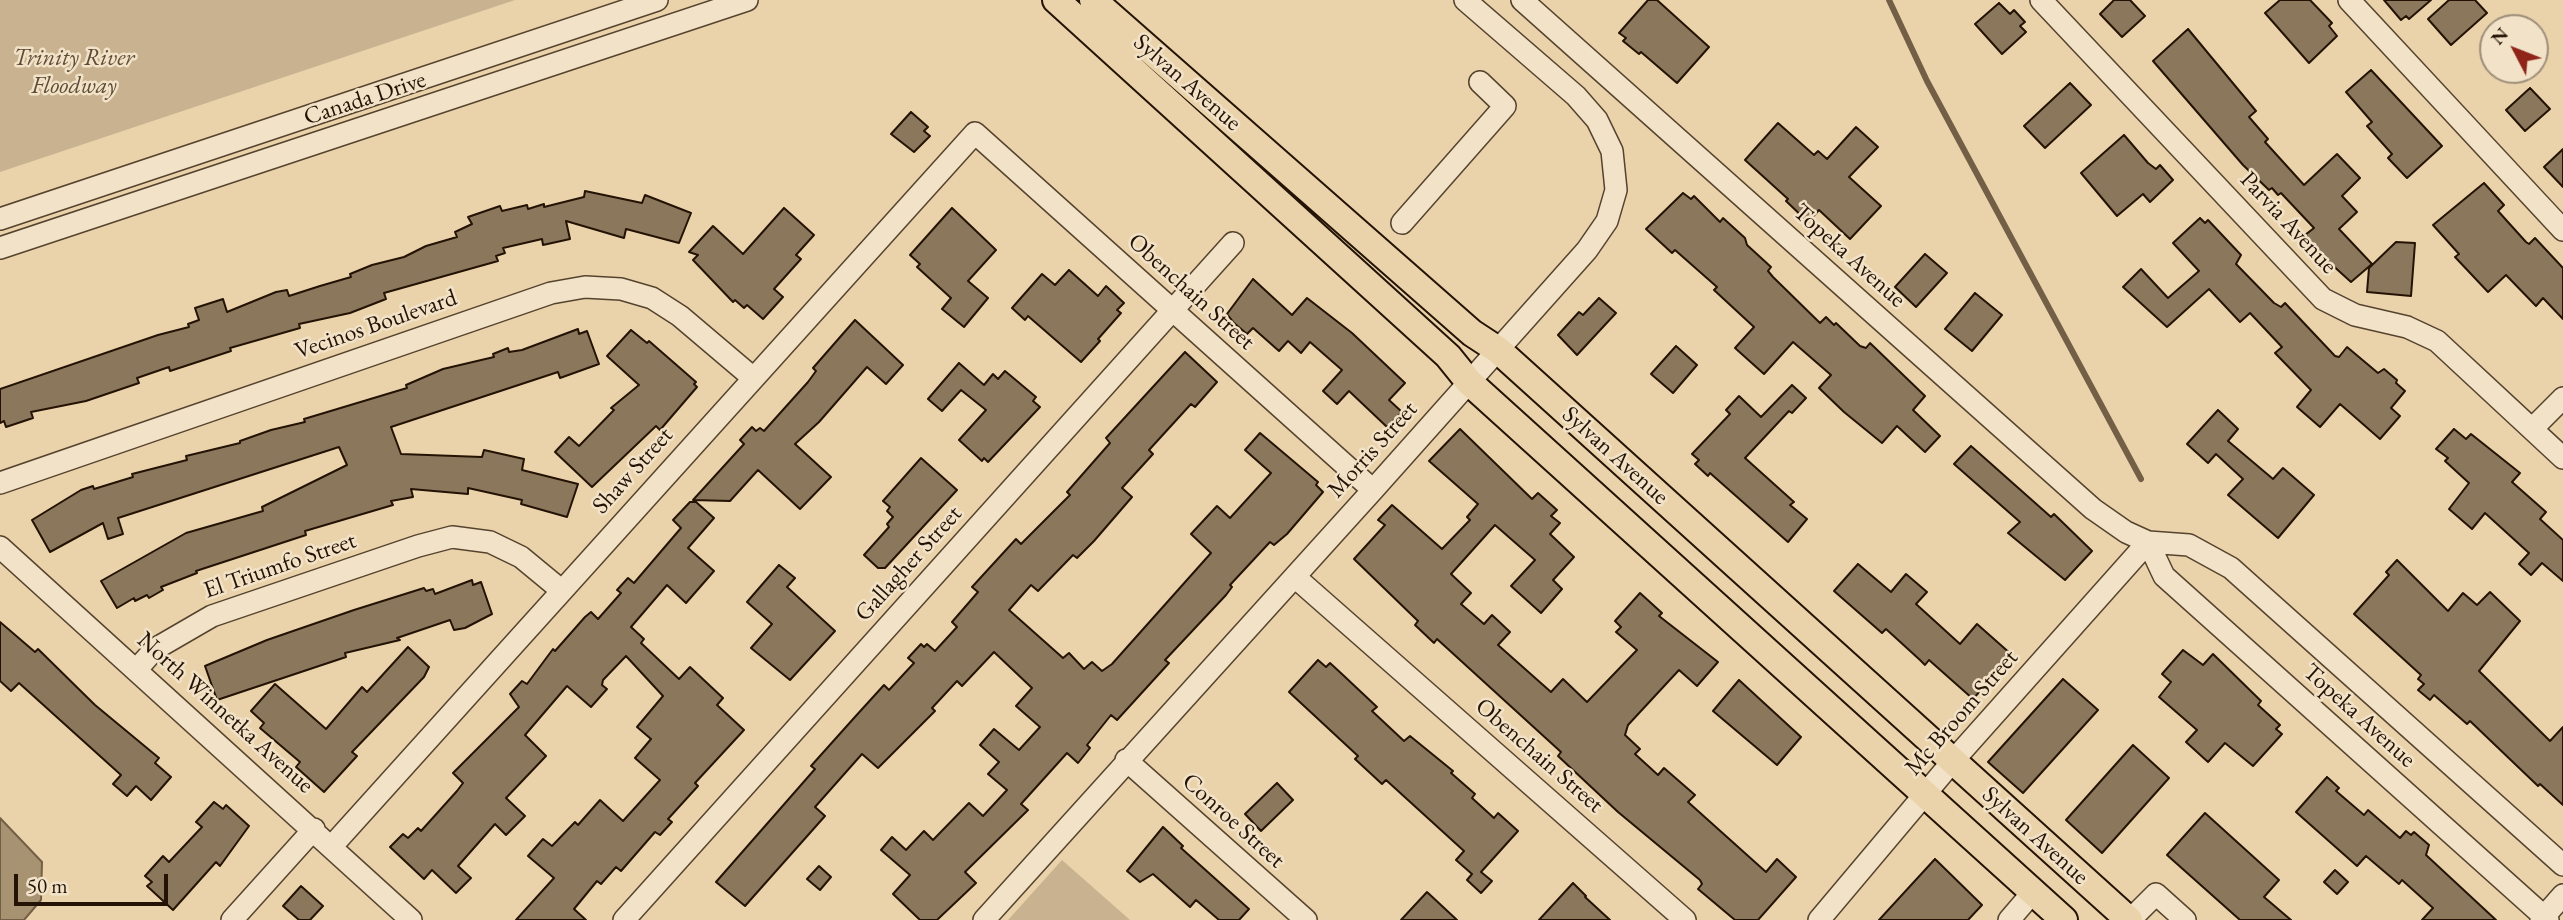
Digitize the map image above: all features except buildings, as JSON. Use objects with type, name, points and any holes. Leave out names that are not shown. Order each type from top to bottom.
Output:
[{"type":"main road","name":"Sylvan Avenue","points":[[1056,0],[1093,11],[1472,333],[1498,349],[2129,920]]},
{"type":"main road","name":"Sylvan Avenue","points":[[1093,11],[1448,356],[1469,382],[2064,920]]},
{"type":"street","name":"Canada Drive","points":[[0,219],[657,0]]},
{"type":"street","name":"Canada Drive","points":[[0,248],[747,0]]},
{"type":"street","name":"Morris Street","points":[[984,920],[1587,250],[1607,221],[1616,190],[1612,151],[1597,120],[1576,96],[1465,0]]},
{"type":"street","name":"Topeka Avenue","points":[[1522,0],[2092,509],[2126,532],[2148,542],[2189,545],[2231,568],[2563,865]]},
{"type":"street","name":"Parvia Avenue","points":[[2041,0],[2323,299],[2355,315],[2407,327],[2437,341],[2563,458]]},
{"type":"street","points":[[2349,0],[2563,230]]},
{"type":"street","points":[[1402,223],[1506,106],[1480,82]]},
{"type":"street","name":"Obenchain Street","points":[[975,133],[1373,490]]},
{"type":"street","name":"Shaw Street","points":[[332,846],[752,377],[975,133]]},
{"type":"street","name":"Gallagher Street","points":[[624,920],[1233,243]]},
{"type":"street","name":"Vecinos Boulevard","points":[[0,483],[551,293],[585,287],[621,289],[652,298],[680,316],[752,377]]},
{"type":"street","points":[[2532,429],[2563,398]]},
{"type":"street","name":"El Triumfo Street","points":[[137,669],[155,649],[212,616],[452,537],[490,542],[521,557],[561,590]]},
{"type":"street","name":"Topeka Avenue","points":[[2148,542],[2164,576],[2544,919]]},
{"type":"street","name":"Mc Broom Street","points":[[1819,920],[1952,762],[2148,542]]},
{"type":"street","name":"North Winnetka Avenue","points":[[0,547],[411,920]]},
{"type":"street","name":"Obenchain Street","points":[[1295,576],[1685,920]]},
{"type":"street","name":"Conroe Street","points":[[1126,760],[1306,920]]},
{"type":"street","points":[[232,920],[314,830]]},
{"type":"street","points":[[2009,920],[2033,892]]},
{"type":"street","points":[[2129,920],[2156,894],[2185,920]]},
{"type":"street","points":[[2544,919],[2563,895]]},
{"type":"green space","name":"Trinity River Floodway","points":[[0,0],[515,0],[0,172]]},
{"type":"green space","points":[[1062,860],[1130,920],[1008,920]]},
{"type":"shaded area","points":[[0,818],[42,862],[41,900],[24,920],[0,920]]},
{"type":"waterway","points":[[1889,0],[1927,81],[2141,479]]}]
